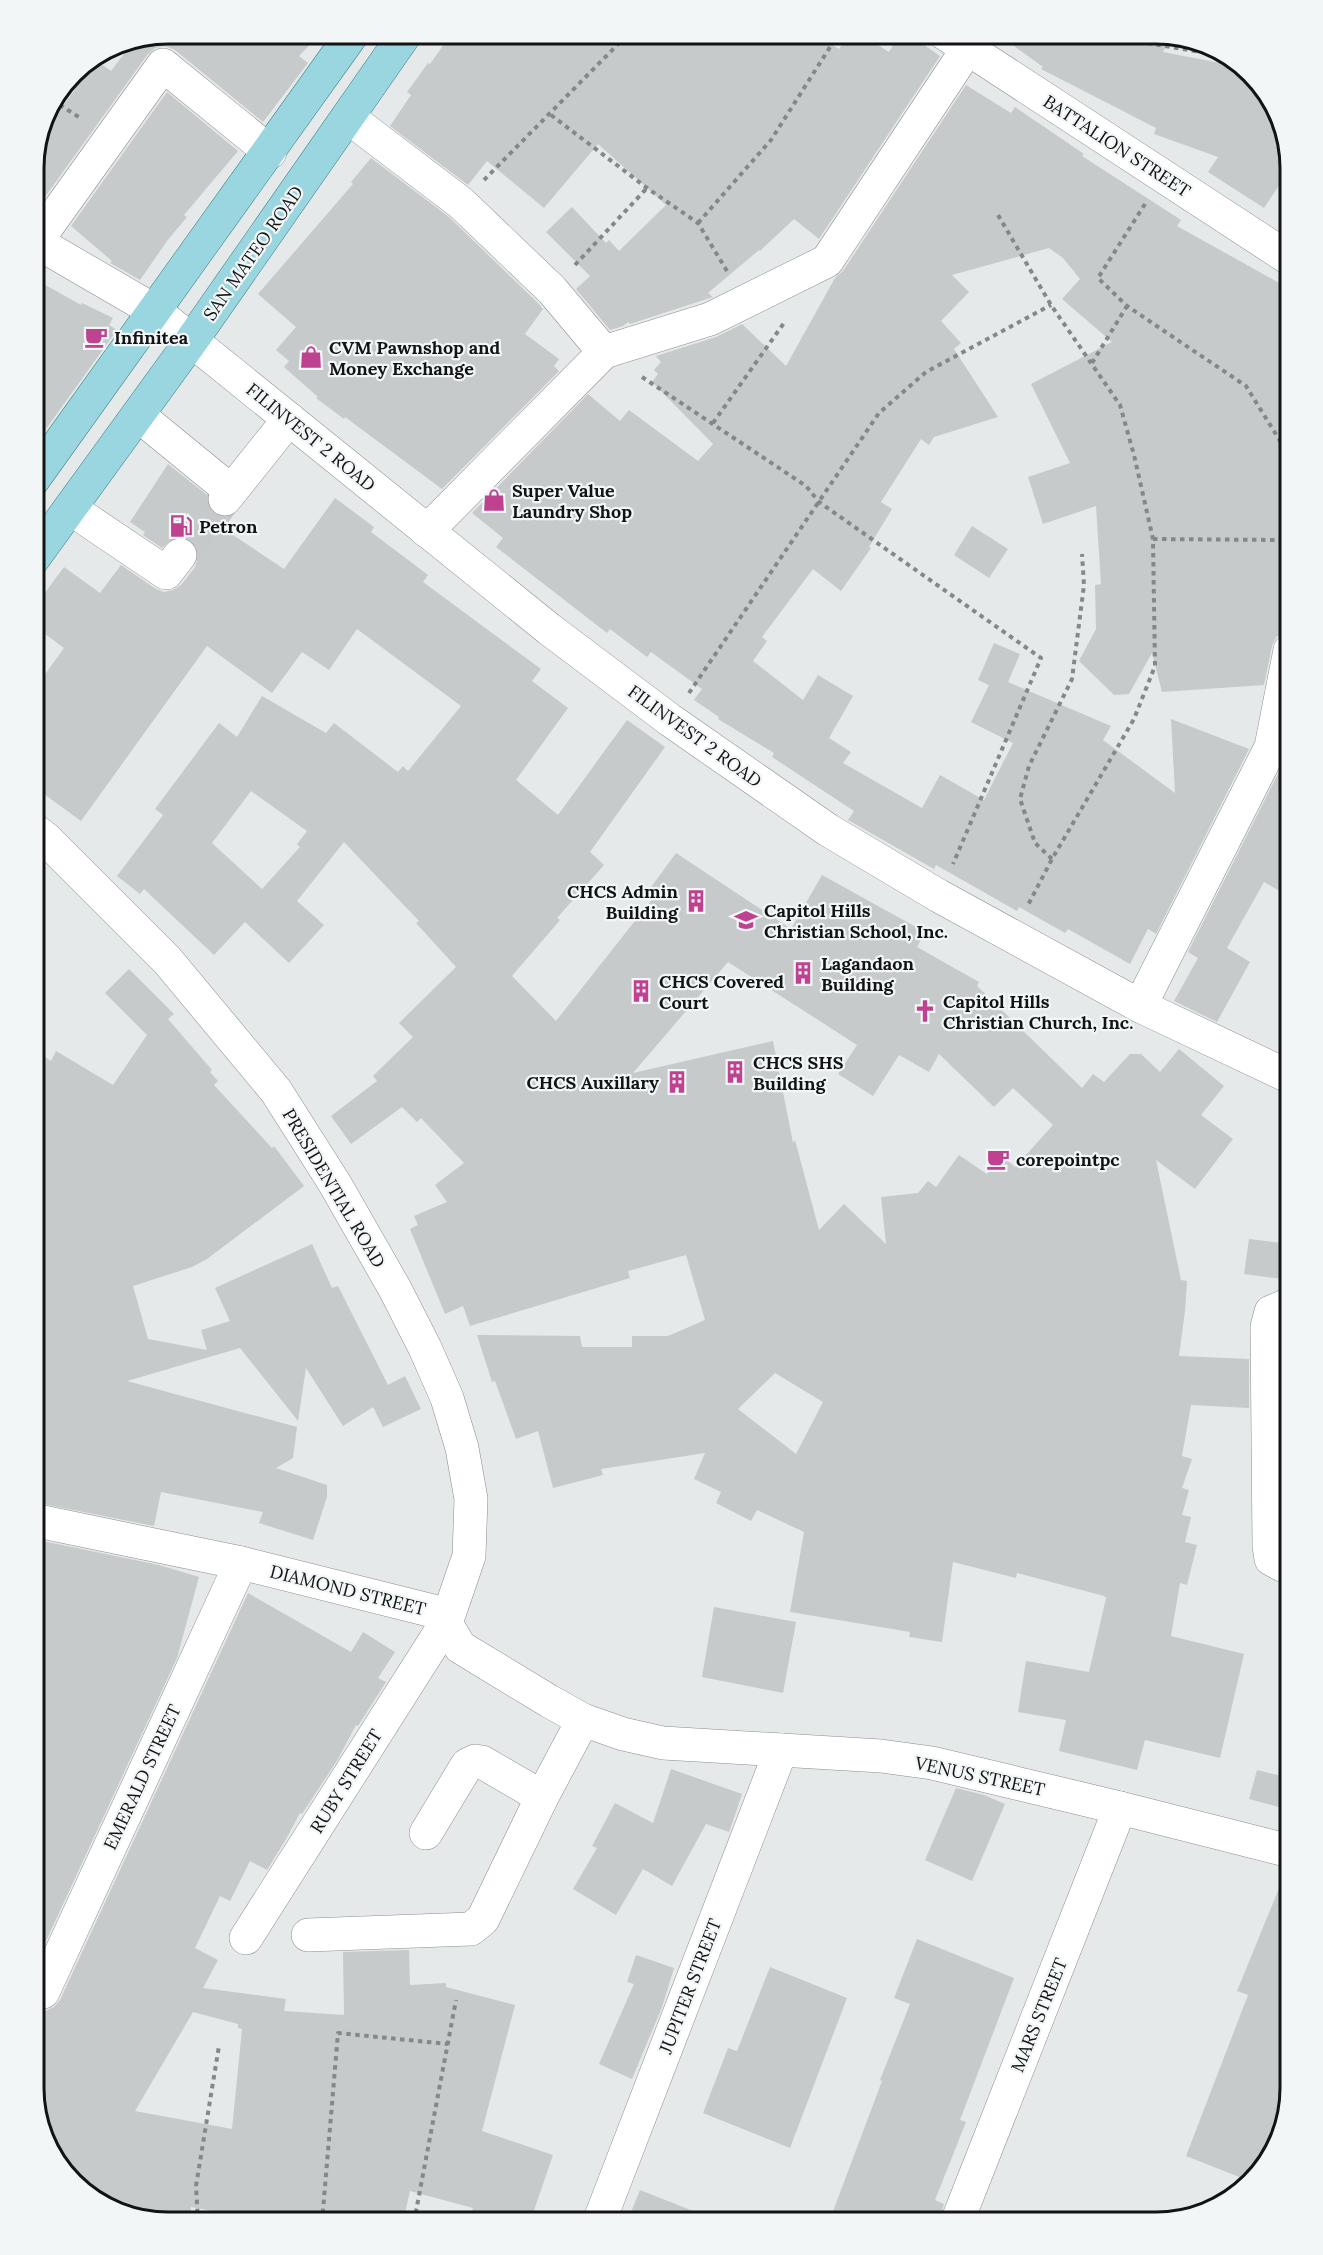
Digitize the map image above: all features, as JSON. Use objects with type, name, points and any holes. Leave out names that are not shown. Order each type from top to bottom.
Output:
[{"type":"main road","points":[[44,465],[345,44]]},
{"type":"main road","name":"SAN MATEO ROAD","points":[[44,544],[192,340],[398,44]]},
{"type":"street","points":[[427,531],[604,352],[710,319],[827,261],[954,44]]},
{"type":"street","name":"BATTALION STREET","points":[[961,44],[1280,252]]},
{"type":"street","points":[[44,229],[163,65],[270,152]]},
{"type":"street","points":[[348,117],[461,203],[552,290],[604,352]]},
{"type":"street","name":"FILINVEST 2 ROAD","points":[[44,246],[155,311],[549,629],[670,720],[828,830],[939,896],[1140,1006],[1280,1072]]},
{"type":"street","points":[[138,415],[228,495],[288,419]]},
{"type":"street","points":[[70,509],[166,573],[180,555]]},
{"type":"street","points":[[1140,1006],[1270,747],[1280,698]]},
{"type":"street","name":"PRESIDENTIAL ROAD","points":[[44,837],[167,960],[276,1091],[335,1184],[405,1309],[447,1398],[462,1448],[471,1499],[470,1556],[447,1623]]},
{"type":"street","points":[[1280,1308],[1271,1312],[1267,1327],[1269,1546],[1271,1559],[1280,1564]]},
{"type":"street","name":"DIAMOND STREET","points":[[44,1522],[241,1563],[433,1611],[447,1623],[460,1647],[549,1701],[584,1720],[623,1734],[663,1743]]},
{"type":"street","name":"EMERALD STREET","points":[[44,1990],[241,1563]]},
{"type":"street","name":"RUBY STREET","points":[[246,1938],[447,1623]]},
{"type":"street","points":[[308,1935],[471,1929],[483,1919],[542,1797],[584,1720]]},
{"type":"street","name":"VENUS STREET","points":[[663,1743],[881,1756],[932,1763],[1280,1848]]},
{"type":"street","name":"JUPITER STREET","points":[[602,2211],[781,1750]]},
{"type":"street","points":[[426,1833],[467,1766],[475,1761],[482,1762],[542,1797]]},
{"type":"street","name":"MARS STREET","points":[[961,2212],[1120,1808]]},
{"type":"path","points":[[461,203],[551,115],[619,44]]},
{"type":"path","points":[[698,223],[771,140],[832,44]]},
{"type":"path","points":[[1153,44],[1201,52]]},
{"type":"path","points":[[551,115],[647,188],[698,223],[745,301]]},
{"type":"path","points":[[1163,176],[1098,278],[1127,306],[1246,386],[1280,441]]},
{"type":"path","points":[[552,290],[647,188]]},
{"type":"path","points":[[998,215],[1051,305],[1120,405],[1134,454],[1153,539],[1155,666],[1134,719],[1052,859],[1012,935]]},
{"type":"path","points":[[670,720],[879,413],[926,372],[1051,305]]},
{"type":"path","points":[[1092,363],[1127,306]]},
{"type":"path","points":[[713,423],[787,318]]},
{"type":"path","points":[[604,352],[806,486],[819,502],[1041,658],[939,896]]},
{"type":"path","points":[[1153,539],[1280,540]]},
{"type":"path","points":[[1052,859],[1035,843],[1020,799],[1029,766],[1072,679],[1084,585],[1082,554]]},
{"type":"path","points":[[416,2211],[456,2000]]},
{"type":"path","points":[[323,2211],[338,2033],[448,2044]]},
{"type":"path","points":[[197,2211],[196,2186],[219,2046]]},
{"type":"building","points":[[159,44],[310,44],[299,56],[308,63],[263,122],[175,50],[165,46],[155,48],[148,54],[44,198],[45,151],[56,112],[58,113],[86,74],[98,64],[100,63],[111,71],[126,51],[143,46]]},
{"type":"building","points":[[444,44],[831,44],[839,49],[842,44],[876,44],[889,52],[894,44],[923,44],[940,56],[819,239],[794,219],[760,251],[708,293],[713,297],[630,324],[628,322],[610,330],[576,289],[590,276],[546,232],[572,207],[606,243],[609,240],[619,251],[666,205],[598,144],[544,208],[487,161],[468,185],[390,126],[411,95],[407,92],[428,63],[430,64]]},
{"type":"building","points":[[1011,44],[1164,44],[1167,44],[1163,52],[1225,64],[1249,86],[1267,112],[1277,143],[1280,184],[1264,208],[1208,172],[1218,157],[1154,134],[1156,128],[1041,69],[1043,67]]},
{"type":"building","points":[[966,85],[1011,113],[1015,107],[1084,154],[1082,156],[1181,220],[1177,226],[1280,283],[1280,635],[1276,637],[1272,646],[1264,685],[1162,692],[1152,653],[1129,694],[1114,695],[1079,661],[1096,629],[1095,585],[1101,584],[1096,506],[1043,524],[1028,477],[1070,463],[1031,384],[1112,342],[1062,299],[1080,279],[1063,258],[1049,248],[952,275],[969,292],[941,321],[961,343],[954,349],[998,417],[934,437],[929,445],[921,439],[881,502],[892,509],[869,547],[871,548],[841,591],[813,569],[762,637],[767,641],[753,661],[803,700],[818,675],[853,696],[829,738],[851,752],[843,763],[922,808],[940,775],[984,800],[1013,743],[971,722],[989,685],[978,680],[994,643],[1020,654],[1008,682],[1111,726],[1103,740],[1175,793],[1171,719],[1249,749],[1156,934],[1148,929],[1130,964],[1068,929],[1065,933],[1019,907],[1017,911],[936,865],[934,869],[848,820],[854,811],[772,757],[774,753],[718,719],[719,717],[694,700],[702,689],[651,652],[647,657],[610,629],[607,633],[496,547],[503,538],[472,513],[588,394],[620,421],[629,410],[698,461],[713,444],[652,382],[658,374],[654,370],[661,362],[656,356],[716,337],[742,324],[786,366],[835,278],[843,271]]},
{"type":"building","points":[[167,92],[238,151],[184,215],[187,217],[140,280],[110,263],[112,261],[71,226]]},
{"type":"building","points":[[371,158],[449,217],[538,303],[543,309],[525,334],[559,359],[554,366],[559,371],[442,489],[316,398],[318,397],[284,367],[289,361],[276,350],[296,327],[258,294],[353,184],[351,182]]},
{"type":"building","points":[[44,284],[81,305],[82,303],[113,318],[109,325],[117,330],[44,432]]},
{"type":"building","points":[[168,464],[207,495],[207,505],[213,513],[223,518],[233,515],[224,529],[284,569],[335,498],[374,527],[371,532],[428,575],[423,582],[541,669],[532,681],[568,708],[516,780],[558,815],[627,720],[665,747],[590,852],[604,865],[557,918],[560,920],[512,976],[556,1021],[653,898],[646,894],[676,853],[791,929],[822,875],[925,932],[917,947],[979,982],[977,986],[1082,1088],[1093,1074],[1104,1082],[1130,1054],[1141,1054],[1160,1072],[1179,1049],[1224,1086],[1201,1115],[1233,1139],[1195,1189],[1156,1160],[1181,1280],[1187,1281],[1179,1356],[1249,1359],[1249,1408],[1191,1405],[1182,1456],[1192,1459],[1182,1488],[1189,1490],[1182,1515],[1191,1517],[1185,1542],[1197,1545],[1187,1585],[1180,1583],[1171,1636],[1244,1654],[1220,1758],[1145,1740],[1137,1770],[1059,1751],[1066,1720],[1018,1712],[1026,1661],[1089,1672],[1106,1598],[1104,1596],[1017,1573],[1016,1578],[953,1562],[942,1642],[909,1637],[910,1632],[790,1612],[804,1532],[757,1510],[751,1521],[716,1503],[721,1492],[694,1479],[705,1453],[601,1469],[603,1475],[553,1488],[538,1431],[516,1439],[495,1381],[492,1382],[477,1335],[580,1336],[582,1347],[632,1347],[632,1336],[668,1336],[705,1320],[686,1255],[628,1271],[630,1278],[470,1326],[463,1306],[445,1314],[410,1229],[418,1225],[414,1216],[447,1202],[435,1185],[464,1163],[421,1118],[417,1122],[402,1107],[351,1144],[331,1116],[377,1081],[373,1076],[413,1037],[399,1023],[456,967],[416,923],[419,921],[344,842],[297,901],[324,925],[289,963],[245,922],[214,955],[144,889],[140,894],[117,876],[163,815],[155,809],[219,723],[237,737],[262,696],[326,733],[334,723],[398,772],[403,766],[408,771],[461,706],[357,629],[329,670],[302,652],[272,693],[207,646],[81,821],[44,794],[44,676],[64,648],[44,633],[44,594],[64,567],[100,593],[121,565],[156,589],[164,592],[173,590],[181,585],[195,567],[198,549],[192,541],[183,537],[174,537],[162,548],[143,535],[145,532],[130,522]],"holes":[[[251,791],[307,831],[297,844],[300,847],[262,889],[212,843]],[[728,962],[857,1045],[838,1074],[873,1096],[899,1055],[929,1072],[939,1054],[994,1107],[1013,1088],[1053,1125],[1015,1167],[1002,1156],[987,1174],[959,1155],[936,1187],[928,1181],[918,1193],[881,1197],[886,1244],[844,1204],[819,1230],[795,1140],[793,1143],[773,1041],[633,1073]],[[775,1373],[823,1402],[796,1454],[738,1409]]]},
{"type":"building","points":[[972,526],[1008,549],[989,578],[954,555]]},
{"type":"building","points":[[1280,770],[1280,891],[1264,882],[1227,948],[1250,962],[1217,1022],[1174,1001],[1198,958],[1188,952]]},
{"type":"building","points":[[129,969],[174,1014],[168,1019],[212,1070],[210,1072],[218,1081],[214,1085],[272,1148],[274,1146],[304,1186],[207,1259],[192,1267],[133,1286],[148,1339],[207,1350],[201,1330],[230,1321],[215,1288],[312,1244],[332,1288],[338,1286],[388,1385],[405,1376],[421,1409],[383,1427],[373,1407],[343,1426],[306,1368],[298,1421],[240,1348],[127,1381],[297,1427],[293,1458],[276,1468],[327,1485],[327,1497],[313,1540],[259,1523],[263,1512],[161,1492],[154,1526],[44,1504],[44,1056],[51,1061],[56,1051],[113,1085],[147,1035],[105,993]]},
{"type":"building","points":[[1249,1239],[1280,1243],[1280,1279],[1244,1274]]},
{"type":"building","points":[[44,1541],[159,1565],[199,1577],[177,1658],[44,1945]]},
{"type":"building","points":[[248,1593],[351,1652],[363,1632],[395,1652],[378,1678],[386,1682],[358,1726],[356,1725],[338,1759],[302,1814],[300,1813],[267,1870],[250,1861],[230,1901],[220,1896],[195,1948],[218,1960],[203,1988],[286,1999],[284,2011],[344,2015],[343,1952],[409,1950],[410,1985],[446,1983],[446,1987],[515,2005],[482,2131],[553,2155],[534,2211],[471,2211],[473,2208],[410,2191],[405,2211],[212,2211],[191,2207],[191,2211],[159,2211],[127,2205],[112,2199],[98,2191],[74,2169],[64,2157],[50,2128],[44,2088],[44,2011],[54,2007],[60,2000]],"holes":[[[193,2012],[238,2024],[238,2028],[242,2029],[232,2129],[135,2111]]]},
{"type":"building","points":[[714,1607],[796,1622],[783,1693],[702,1677]]},
{"type":"building","points":[[671,1769],[742,1794],[729,1832],[706,1824],[672,1886],[643,1869],[616,1915],[573,1889],[597,1848],[592,1846],[615,1803],[653,1823]]},
{"type":"building","points":[[1257,1770],[1280,1776],[1280,1807],[1249,1799]]},
{"type":"building","points":[[956,1788],[984,1795],[1005,1804],[972,1881],[925,1860]]},
{"type":"building","points":[[1280,1886],[1280,2088],[1278,2104],[1267,2143],[1259,2157],[1241,2177],[1186,2156],[1248,1995],[1237,1991]]},
{"type":"building","points":[[917,1939],[1014,1978],[960,2120],[966,2122],[935,2200],[944,2204],[942,2212],[833,2212],[910,2004],[894,1998]]},
{"type":"building","points":[[636,1955],[674,1968],[662,2007],[632,2079],[599,2064],[634,1984],[627,1982]]},
{"type":"building","points":[[770,1967],[847,1998],[790,2148],[703,2113],[728,2048],[737,2051]]},
{"type":"building","points":[[640,2190],[695,2212],[631,2211]]},
{"type":"tunnel","points":[[180,555],[225,499]]},
{"type":"place","name":"Infinitea","points":[[96,337]]},
{"type":"place","name":"CVM Pawnshop and Money Exchange","points":[[311,357]]},
{"type":"place","name":"Super Value Laundry Shop","points":[[494,500]]},
{"type":"place","name":"Petron","points":[[181,526]]},
{"type":"place","name":"CHCS Admin Building","points":[[696,901]]},
{"type":"place","name":"Capitol Hills Christian School, Inc.","points":[[746,920]]},
{"type":"place","name":"Lagandaon Building","points":[[803,973]]},
{"type":"place","name":"CHCS Covered Court","points":[[641,991]]},
{"type":"place","name":"Capitol Hills Christian Church, Inc.","points":[[925,1011]]},
{"type":"place","name":"CHCS SHS Building","points":[[735,1072]]},
{"type":"place","name":"CHCS Auxillary","points":[[677,1082]]},
{"type":"place","name":"corepointpc","points":[[998,1159]]}]
